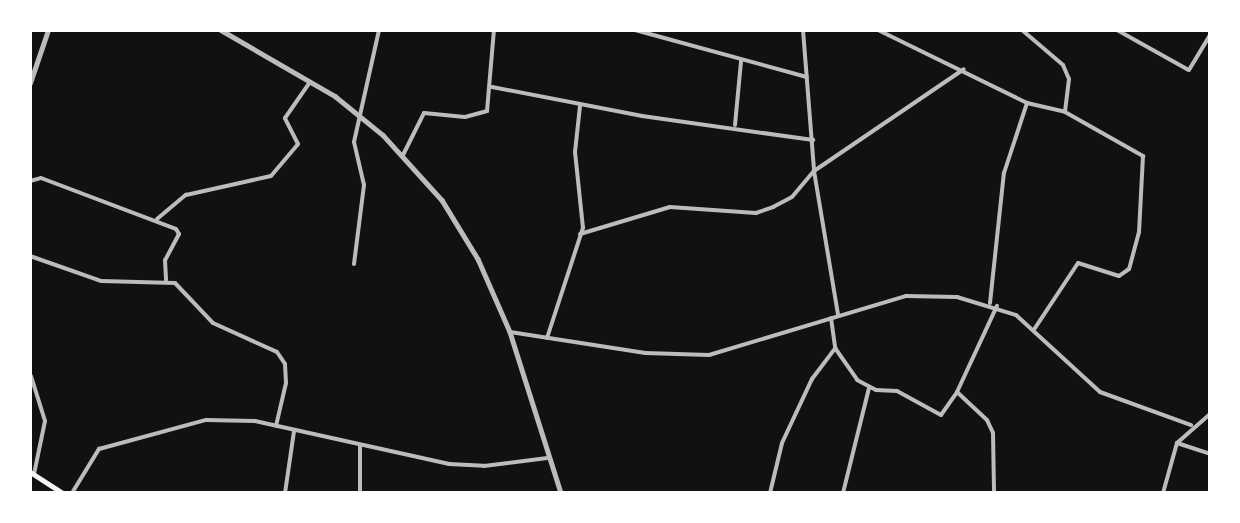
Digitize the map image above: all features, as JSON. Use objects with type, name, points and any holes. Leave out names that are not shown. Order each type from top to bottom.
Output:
[{"type":"main road","points":[[32,473],[62,493]]},
{"type":"street","points":[[30,83],[48,30]]},
{"type":"street","points":[[221,30],[310,82],[360,116],[403,155],[464,233],[510,332],[548,458],[561,493]]},
{"type":"street","points":[[354,264],[364,185],[354,150],[379,30]]},
{"type":"street","points":[[403,155],[424,114],[480,115],[487,111],[492,87],[494,30]]},
{"type":"street","points":[[635,30],[807,77]]},
{"type":"street","points":[[803,30],[814,171],[838,315]]},
{"type":"street","points":[[878,30],[964,69],[1027,103],[1065,112],[1143,156],[1139,232],[1125,275],[1078,263],[1035,328]]},
{"type":"street","points":[[1117,30],[1189,70],[1210,35]]},
{"type":"street","points":[[1026,31],[1063,65],[1069,80],[1065,112]]},
{"type":"street","points":[[735,126],[741,60]]},
{"type":"street","points":[[580,234],[670,207],[756,213],[792,197],[814,171],[964,69]]},
{"type":"street","points":[[158,219],[186,195],[271,176],[298,144],[285,118],[310,82]]},
{"type":"street","points":[[492,87],[521,88],[580,105],[735,126],[813,140]]},
{"type":"street","points":[[990,303],[1004,173],[1027,103]]},
{"type":"street","points":[[547,338],[580,234],[575,143],[580,105]]},
{"type":"street","points":[[30,181],[41,178],[158,219],[179,234],[165,260],[166,280]]},
{"type":"street","points":[[30,256],[101,281],[166,280],[189,293],[213,323],[282,357],[286,383],[276,426]]},
{"type":"street","points":[[510,332],[656,354],[709,355],[906,296],[990,303],[1035,328],[1100,392],[1191,425]]},
{"type":"street","points":[[831,318],[835,348],[844,365],[870,388],[897,391],[936,415],[944,412],[957,392],[997,306]]},
{"type":"street","points":[[770,493],[782,443],[812,379],[835,348]]},
{"type":"street","points":[[31,376],[45,421],[32,473]]},
{"type":"street","points":[[843,493],[870,388]]},
{"type":"street","points":[[957,392],[987,420],[993,433],[994,493]]},
{"type":"street","points":[[1163,493],[1177,443],[1191,425],[1210,414]]},
{"type":"street","points":[[72,493],[93,454],[134,437],[206,420],[276,426],[360,446],[484,466],[548,458]]},
{"type":"street","points":[[285,493],[294,431]]},
{"type":"street","points":[[1177,443],[1210,454]]},
{"type":"street","points":[[360,446],[360,493]]}]
